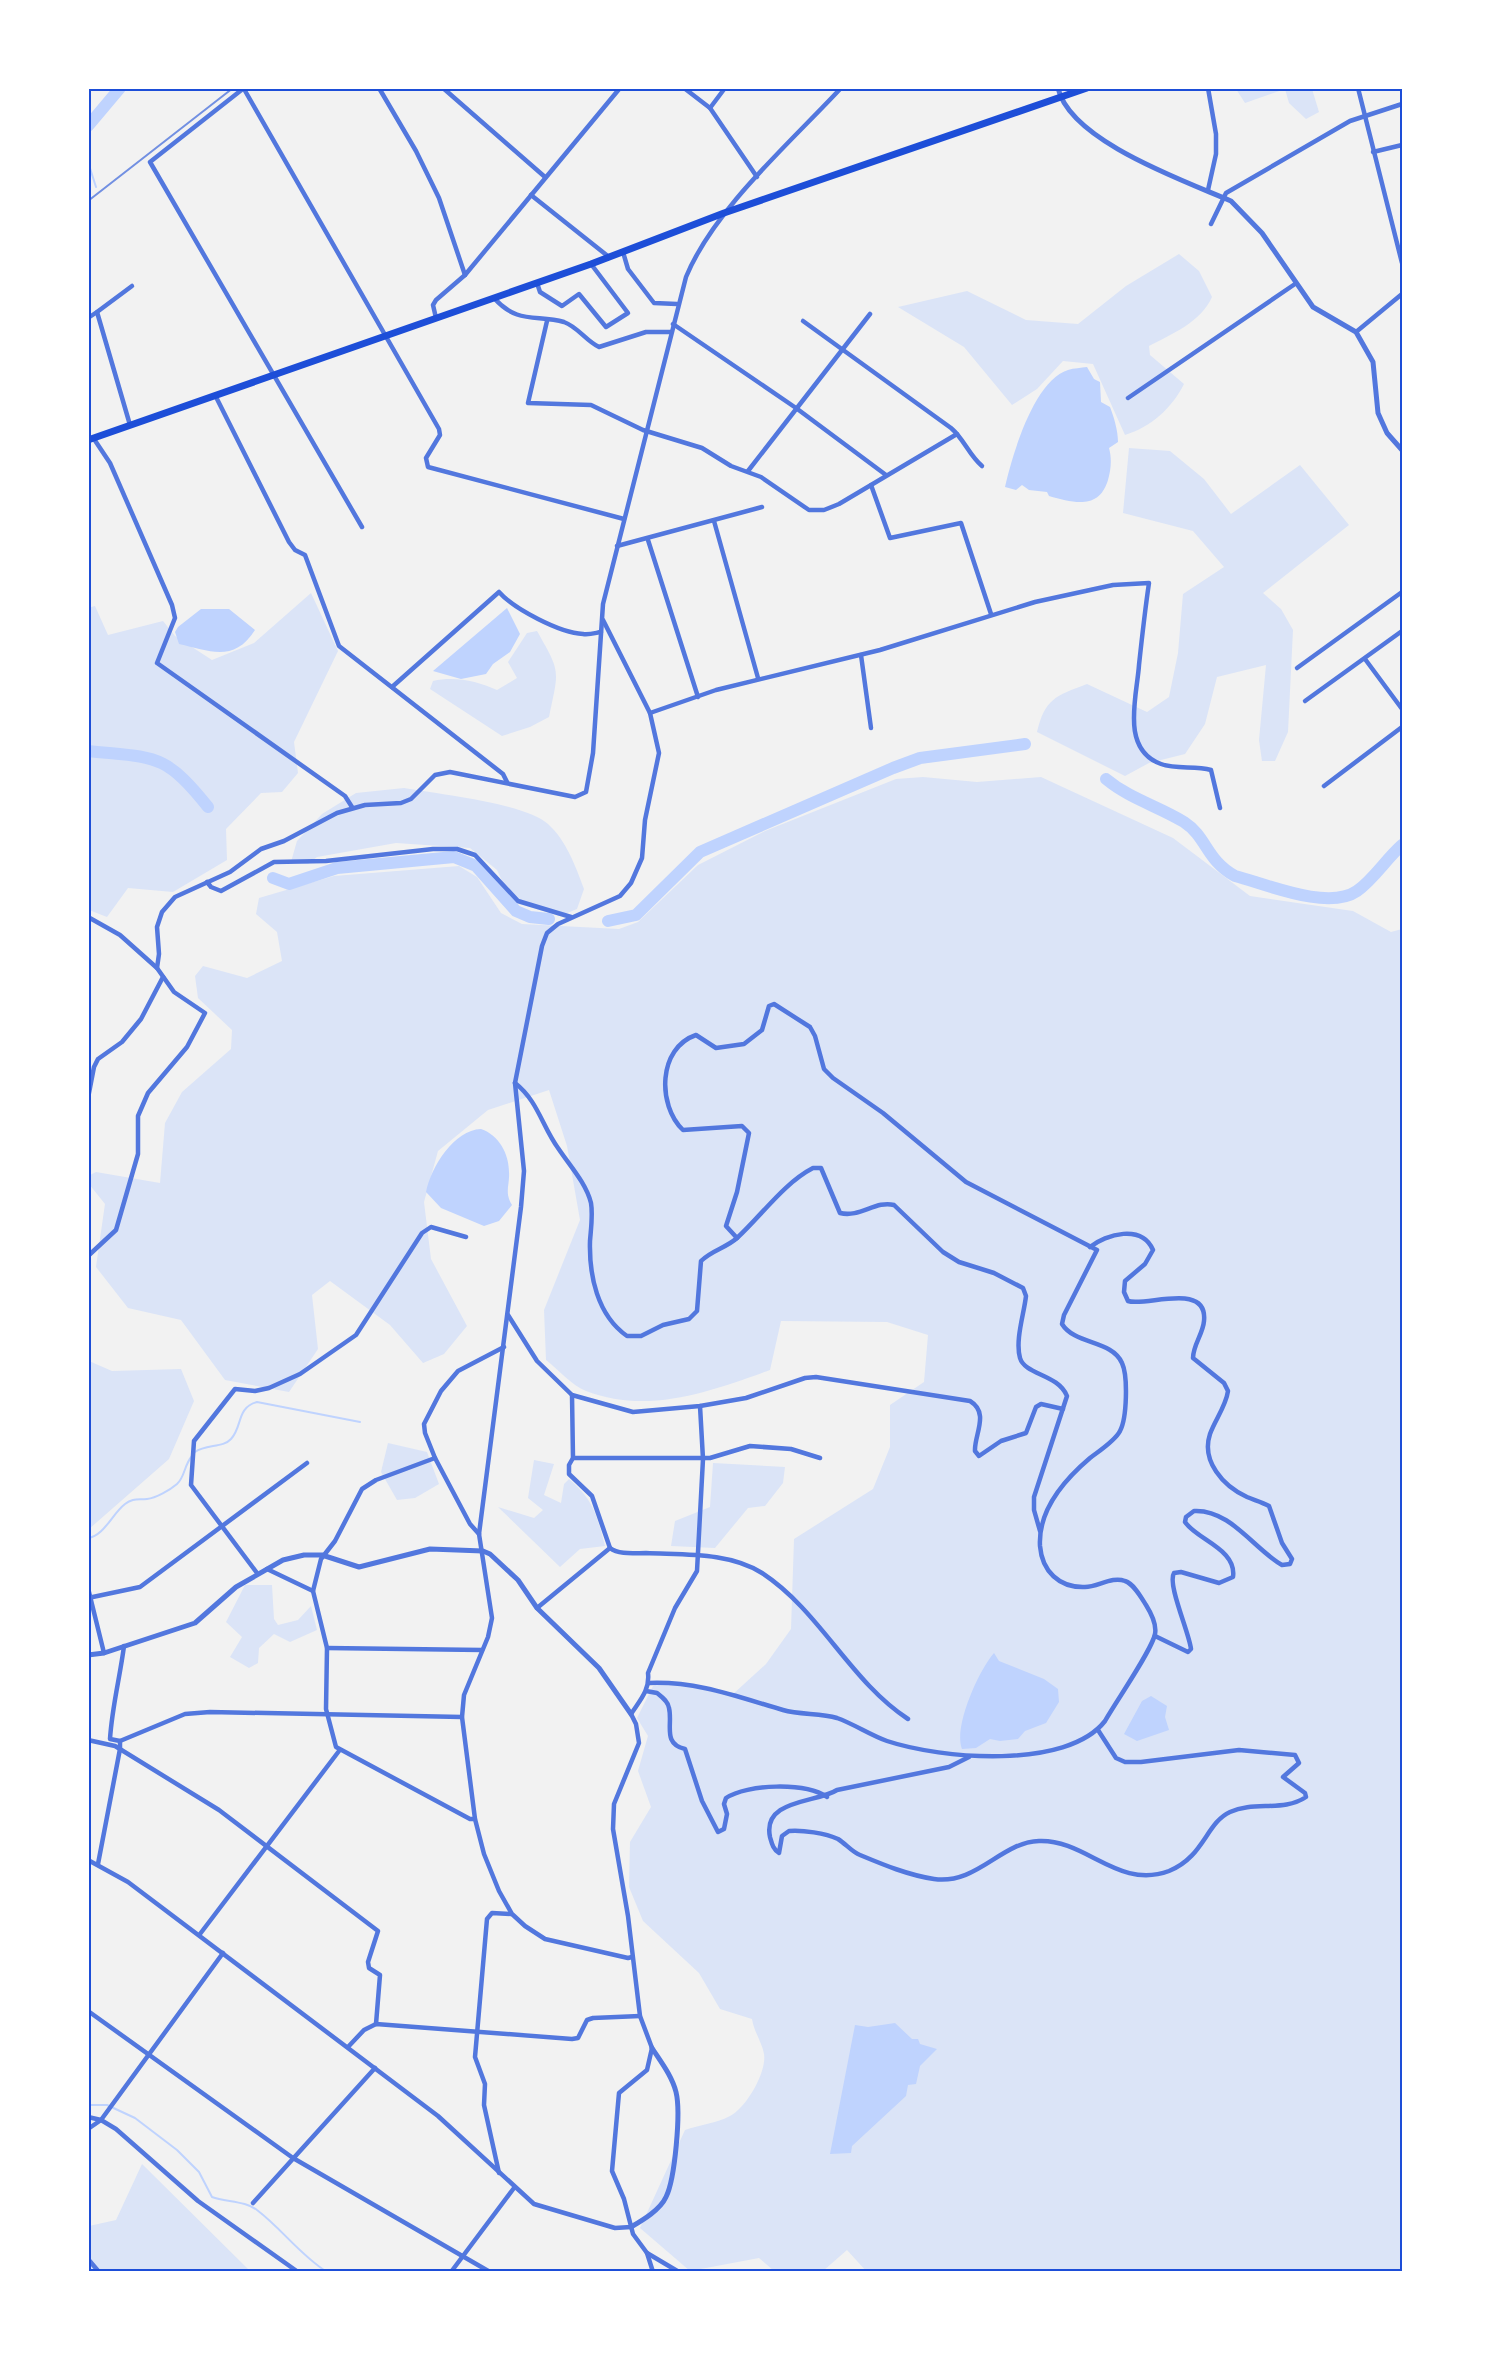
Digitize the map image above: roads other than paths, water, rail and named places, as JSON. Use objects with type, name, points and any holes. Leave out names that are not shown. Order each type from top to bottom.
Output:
[{"type":"main road","points":[[91,440],[591,264],[724,213],[1087,88]]},
{"type":"street","points":[[379,88],[416,151],[439,198],[465,275]]},
{"type":"street","points":[[443,88],[545,177]]},
{"type":"street","points":[[436,318],[433,305],[436,300],[465,275],[620,88]]},
{"type":"street","points":[[684,88],[710,108],[758,177]]},
{"type":"street","points":[[710,108],[725,88]]},
{"type":"street","points":[[157,968],[159,954],[157,927],[162,912],[175,897],[231,872],[261,849],[284,841],[352,807],[401,803],[411,799],[435,775],[450,772],[575,797],[586,792],[593,753],[603,604],[648,430],[677,304],[694,255],[724,213],[841,88]]},
{"type":"street","points":[[1058,88],[1064,107],[1087,128],[1138,161],[1231,201],[1262,233],[1313,307],[1356,332],[1373,362],[1378,413],[1387,433],[1402,450]]},
{"type":"street","points":[[1208,88],[1216,134],[1216,154],[1208,190]]},
{"type":"street","points":[[1358,88],[1362,96],[1363,116],[1402,263]]},
{"type":"street","points":[[362,527],[150,162],[244,89],[439,429],[440,435],[426,458],[428,467],[624,519]]},
{"type":"street","points":[[1211,224],[1222,198],[1340,127],[1363,116],[1402,104]]},
{"type":"street","points":[[1373,152],[1402,145]]},
{"type":"street","points":[[531,195],[609,257]]},
{"type":"street","points":[[1395,234],[1402,232]]},
{"type":"street","points":[[622,252],[628,269],[654,303],[677,304]]},
{"type":"street","points":[[537,283],[540,292],[562,306],[579,294],[606,327],[628,313],[591,264]]},
{"type":"street","points":[[1128,398],[1295,284]]},
{"type":"street","points":[[88,318],[132,286]]},
{"type":"street","points":[[1356,332],[1402,294]]},
{"type":"street","points":[[494,298],[513,312],[528,318],[563,322],[599,347],[646,332],[671,332]]},
{"type":"street","points":[[97,312],[130,425]]},
{"type":"street","points":[[748,471],[870,314]]},
{"type":"street","points":[[547,321],[528,403],[591,405],[648,430],[702,448],[731,466],[761,477],[809,510],[824,510],[957,434]]},
{"type":"street","points":[[803,321],[957,434],[970,456],[982,466]]},
{"type":"street","points":[[673,324],[796,408],[886,475]]},
{"type":"street","points":[[215,395],[289,542],[295,550],[305,555],[339,646],[503,774],[507,782]]},
{"type":"street","points":[[91,440],[110,463],[172,605],[175,618],[165,637],[157,663],[345,796],[352,807]]},
{"type":"street","points":[[871,485],[890,538],[961,523],[990,614]]},
{"type":"street","points":[[617,546],[648,540],[762,507]]},
{"type":"street","points":[[714,521],[758,678]]},
{"type":"street","points":[[648,540],[698,697]]},
{"type":"street","points":[[650,713],[758,678],[861,655],[953,628],[990,614],[1059,596],[1113,585],[1149,583],[1132,707],[1140,745],[1148,756],[1162,764],[1211,770],[1220,808]]},
{"type":"street","points":[[393,687],[499,592],[521,610],[569,632],[583,634],[601,632]]},
{"type":"street","points":[[1297,668],[1402,592]]},
{"type":"street","points":[[603,620],[650,713],[659,753],[645,820],[642,858],[631,883],[620,896],[571,917],[547,933],[542,946],[515,1083],[524,1171],[508,1315],[479,1534],[492,1618],[464,1695],[462,1717],[475,1819],[484,1854],[512,1914],[545,1939],[583,1950],[633,1957]]},
{"type":"street","points":[[1305,701],[1402,631]]},
{"type":"street","points":[[861,655],[871,728]]},
{"type":"street","points":[[1365,658],[1402,709]]},
{"type":"street","points":[[1324,786],[1402,727]]},
{"type":"street","points":[[207,882],[211,887],[221,891],[273,862],[326,861],[433,849],[457,849],[475,855],[518,902],[571,917]]},
{"type":"street","points":[[88,917],[120,935],[157,968],[174,992],[205,1013],[187,1047],[148,1093],[138,1116],[138,1154],[116,1230],[88,1256]]},
{"type":"street","points":[[88,1098],[94,1067],[98,1059],[122,1042],[141,1019],[163,977]]},
{"type":"street","points":[[737,1238],[726,1226],[737,1192],[749,1133],[742,1126],[727,1125],[683,1130],[668,1107],[665,1082],[672,1056],[691,1037],[696,1035],[716,1048],[724,1049],[744,1044],[762,1030],[769,1006],[774,1004],[810,1027],[815,1036],[824,1069],[833,1078],[883,1113],[966,1182],[1097,1251],[1064,1315],[1062,1324],[1068,1332],[1111,1352],[1121,1361],[1126,1385],[1123,1420],[1120,1431],[1088,1460],[1052,1502],[1043,1516],[1040,1531]]},
{"type":"street","points":[[515,1083],[530,1096],[557,1148],[587,1190],[591,1206],[590,1243],[595,1286],[600,1302],[621,1332],[627,1336],[640,1336],[663,1325],[694,1316],[697,1311],[701,1261],[737,1238],[813,1167],[821,1168],[840,1213],[851,1215],[888,1203],[894,1205],[943,1252],[959,1263],[999,1275],[1023,1288],[1026,1296],[1019,1344],[1020,1357],[1025,1365],[1062,1386],[1066,1396],[1034,1497],[1043,1564],[1053,1577],[1068,1585],[1086,1587],[1113,1580],[1124,1580],[1130,1584],[1153,1616],[1155,1636],[1098,1730],[1080,1742],[1014,1755],[971,1756],[904,1745],[886,1740],[836,1718],[785,1710],[680,1682],[649,1683]]},
{"type":"street","points":[[258,1573],[191,1485],[194,1441],[227,1396],[235,1389],[255,1391],[268,1388],[300,1374],[364,1328],[405,1256],[422,1233],[431,1227],[466,1237]]},
{"type":"street","points":[[1090,1247],[1106,1236],[1116,1234],[1141,1238],[1149,1243],[1153,1250],[1145,1264],[1125,1281],[1124,1292],[1128,1301],[1187,1298],[1199,1305],[1204,1320],[1193,1358],[1224,1383],[1228,1391],[1211,1433],[1207,1447],[1208,1459],[1217,1473],[1235,1490],[1269,1506],[1282,1542],[1292,1559],[1290,1564],[1282,1565],[1225,1520],[1211,1514],[1194,1511],[1186,1517],[1185,1522],[1229,1560],[1233,1568],[1233,1577],[1219,1583],[1181,1572],[1174,1573],[1172,1584],[1190,1634],[1191,1649],[1188,1652],[1177,1649],[1155,1636]]},
{"type":"street","points":[[508,1315],[514,1320],[537,1361],[572,1395],[633,1412],[700,1406],[746,1398],[805,1378],[816,1377],[962,1398],[974,1403],[980,1415],[975,1445],[975,1451],[979,1456],[1001,1441],[1026,1433],[1036,1407],[1041,1404],[1063,1409]]},
{"type":"street","points":[[479,1534],[470,1524],[435,1458],[425,1433],[424,1424],[441,1391],[458,1371],[504,1347]]},
{"type":"street","points":[[572,1395],[573,1458],[569,1474],[591,1496],[610,1548]]},
{"type":"street","points":[[631,1714],[646,1691],[649,1683],[648,1673],[675,1608],[697,1571],[703,1459],[700,1406]]},
{"type":"street","points":[[573,1458],[703,1459],[750,1446],[791,1449],[820,1458]]},
{"type":"street","points":[[435,1458],[376,1480],[362,1489],[335,1541],[322,1555],[313,1591],[327,1648],[328,1716],[339,1751],[470,1819],[475,1819]]},
{"type":"street","points":[[90,1598],[140,1587],[307,1463]]},
{"type":"street","points":[[610,1548],[622,1552],[698,1556],[740,1562],[762,1573],[811,1618],[864,1680],[908,1719]]},
{"type":"street","points":[[537,1608],[610,1548]]},
{"type":"street","points":[[88,1655],[104,1653],[195,1623],[236,1587],[258,1573],[283,1560],[304,1555],[322,1555],[358,1567],[430,1549],[483,1551],[490,1554],[518,1580],[537,1608],[599,1668],[636,1724],[639,1743],[614,1804],[613,1829],[640,2016],[652,2048],[672,2079],[677,2097],[674,2156],[666,2198],[655,2210],[631,2227],[615,2228],[534,2204],[438,2116],[200,1934],[98,1864],[88,1860]]},
{"type":"street","points":[[267,1569],[313,1591]]},
{"type":"street","points":[[88,1588],[104,1653]]},
{"type":"street","points":[[124,1646],[120,1680],[112,1702],[110,1739],[120,1741],[185,1714],[210,1712],[462,1717]]},
{"type":"street","points":[[327,1648],[482,1650]]},
{"type":"street","points":[[646,1691],[657,1693],[669,1707],[671,1739],[675,1745],[685,1749],[702,1801],[718,1832],[724,1829],[727,1814],[724,1804],[726,1798],[742,1790],[785,1787],[827,1797]]},
{"type":"street","points":[[971,1756],[949,1767],[837,1790],[827,1797],[795,1803],[772,1818],[768,1830],[777,1853],[782,1836],[789,1831],[830,1836],[858,1854],[906,1873],[936,1879],[978,1870],[1020,1845],[1039,1841],[1060,1844],[1080,1851],[1122,1873],[1150,1874],[1168,1871],[1199,1850],[1218,1820],[1231,1812],[1276,1806],[1306,1797],[1305,1793],[1283,1777],[1299,1763],[1295,1755],[1239,1750],[1125,1762],[1116,1758],[1098,1730]]},
{"type":"street","points":[[88,1740],[120,1749],[219,1810],[378,1931],[368,1962],[369,1968],[380,1975],[376,2024]]},
{"type":"street","points":[[98,1864],[120,1741]]},
{"type":"street","points":[[200,1934],[339,1751]]},
{"type":"street","points":[[499,2173],[484,2105],[485,2084],[476,2063],[487,1919],[492,1913],[512,1914]]},
{"type":"street","points":[[88,2129],[101,2120],[110,2109],[223,1953]]},
{"type":"street","points":[[88,2011],[293,2158],[490,2271]]},
{"type":"street","points":[[348,2047],[364,2031],[376,2024],[572,2039],[578,2038],[588,2020],[593,2018],[640,2016]]},
{"type":"street","points":[[652,2048],[647,2070],[622,2088],[618,2097],[612,2171],[624,2199],[631,2227],[636,2239],[647,2253],[653,2271]]},
{"type":"street","points":[[253,2203],[375,2068]]},
{"type":"street","points":[[88,2117],[101,2120],[138,2147],[198,2201],[298,2271]]},
{"type":"street","points":[[451,2271],[514,2188]]},
{"type":"street","points":[[647,2253],[679,2271]]},
{"type":"street","points":[[88,2259],[99,2271]]},
{"type":"water","points":[[1087,367],[1094,379],[1100,382],[1101,402],[1110,407],[1117,433],[1118,442],[1109,448],[1110,468],[1104,490],[1092,500],[1076,502],[1049,496],[1047,492],[1029,490],[1022,485],[1016,490],[1005,487],[1026,421],[1045,388],[1056,377],[1068,370]]},
{"type":"water","points":[[507,608],[520,634],[510,652],[493,664],[486,674],[461,679],[433,671]]},
{"type":"water","points":[[201,609],[229,609],[255,630],[239,647],[230,651],[211,651],[179,644],[175,632],[178,627]]},
{"type":"water","points":[[481,1129],[498,1140],[505,1152],[509,1165],[508,1196],[512,1205],[499,1221],[484,1226],[441,1208],[426,1192],[438,1161],[445,1152],[462,1136]]},
{"type":"water","points":[[994,1653],[999,1661],[1044,1679],[1058,1689],[1059,1702],[1046,1723],[1025,1731],[1018,1739],[1000,1741],[990,1739],[976,1748],[962,1749],[960,1739],[964,1713],[981,1672]]},
{"type":"water","points":[[1151,1696],[1167,1706],[1165,1717],[1169,1730],[1137,1741],[1124,1734],[1142,1701]]},
{"type":"water","points":[[895,2023],[912,2039],[918,2039],[920,2044],[937,2049],[920,2066],[916,2084],[908,2085],[906,2096],[852,2146],[851,2153],[830,2154],[855,2025],[868,2027]]},
{"type":"waterway","points":[[88,126],[120,88]]},
{"type":"waterway","points":[[88,162],[96,187]]},
{"type":"waterway","points":[[608,921],[636,915],[700,852],[893,768],[920,758],[1025,744]]},
{"type":"waterway","points":[[88,751],[144,757],[157,761],[180,776],[208,807]]},
{"type":"waterway","points":[[1106,779],[1125,792],[1174,816],[1192,828],[1225,870],[1235,876],[1297,894],[1330,898],[1345,896],[1357,891],[1402,845]]},
{"type":"waterway","points":[[273,878],[289,884],[337,868],[454,857],[476,866],[516,911],[530,917],[549,919]]},
{"type":"waterway","points":[[195,1452],[228,1442],[235,1434],[246,1408],[257,1402],[360,1422]]},
{"type":"waterway","points":[[88,1538],[99,1533],[128,1502],[154,1497],[174,1486],[182,1478],[192,1456]]},
{"type":"waterway","points":[[88,2105],[107,2105],[135,2118],[177,2150],[199,2172],[212,2197],[247,2205],[257,2210],[308,2258],[327,2272]]},
{"type":"railway","points":[[88,201],[233,88]]}]
